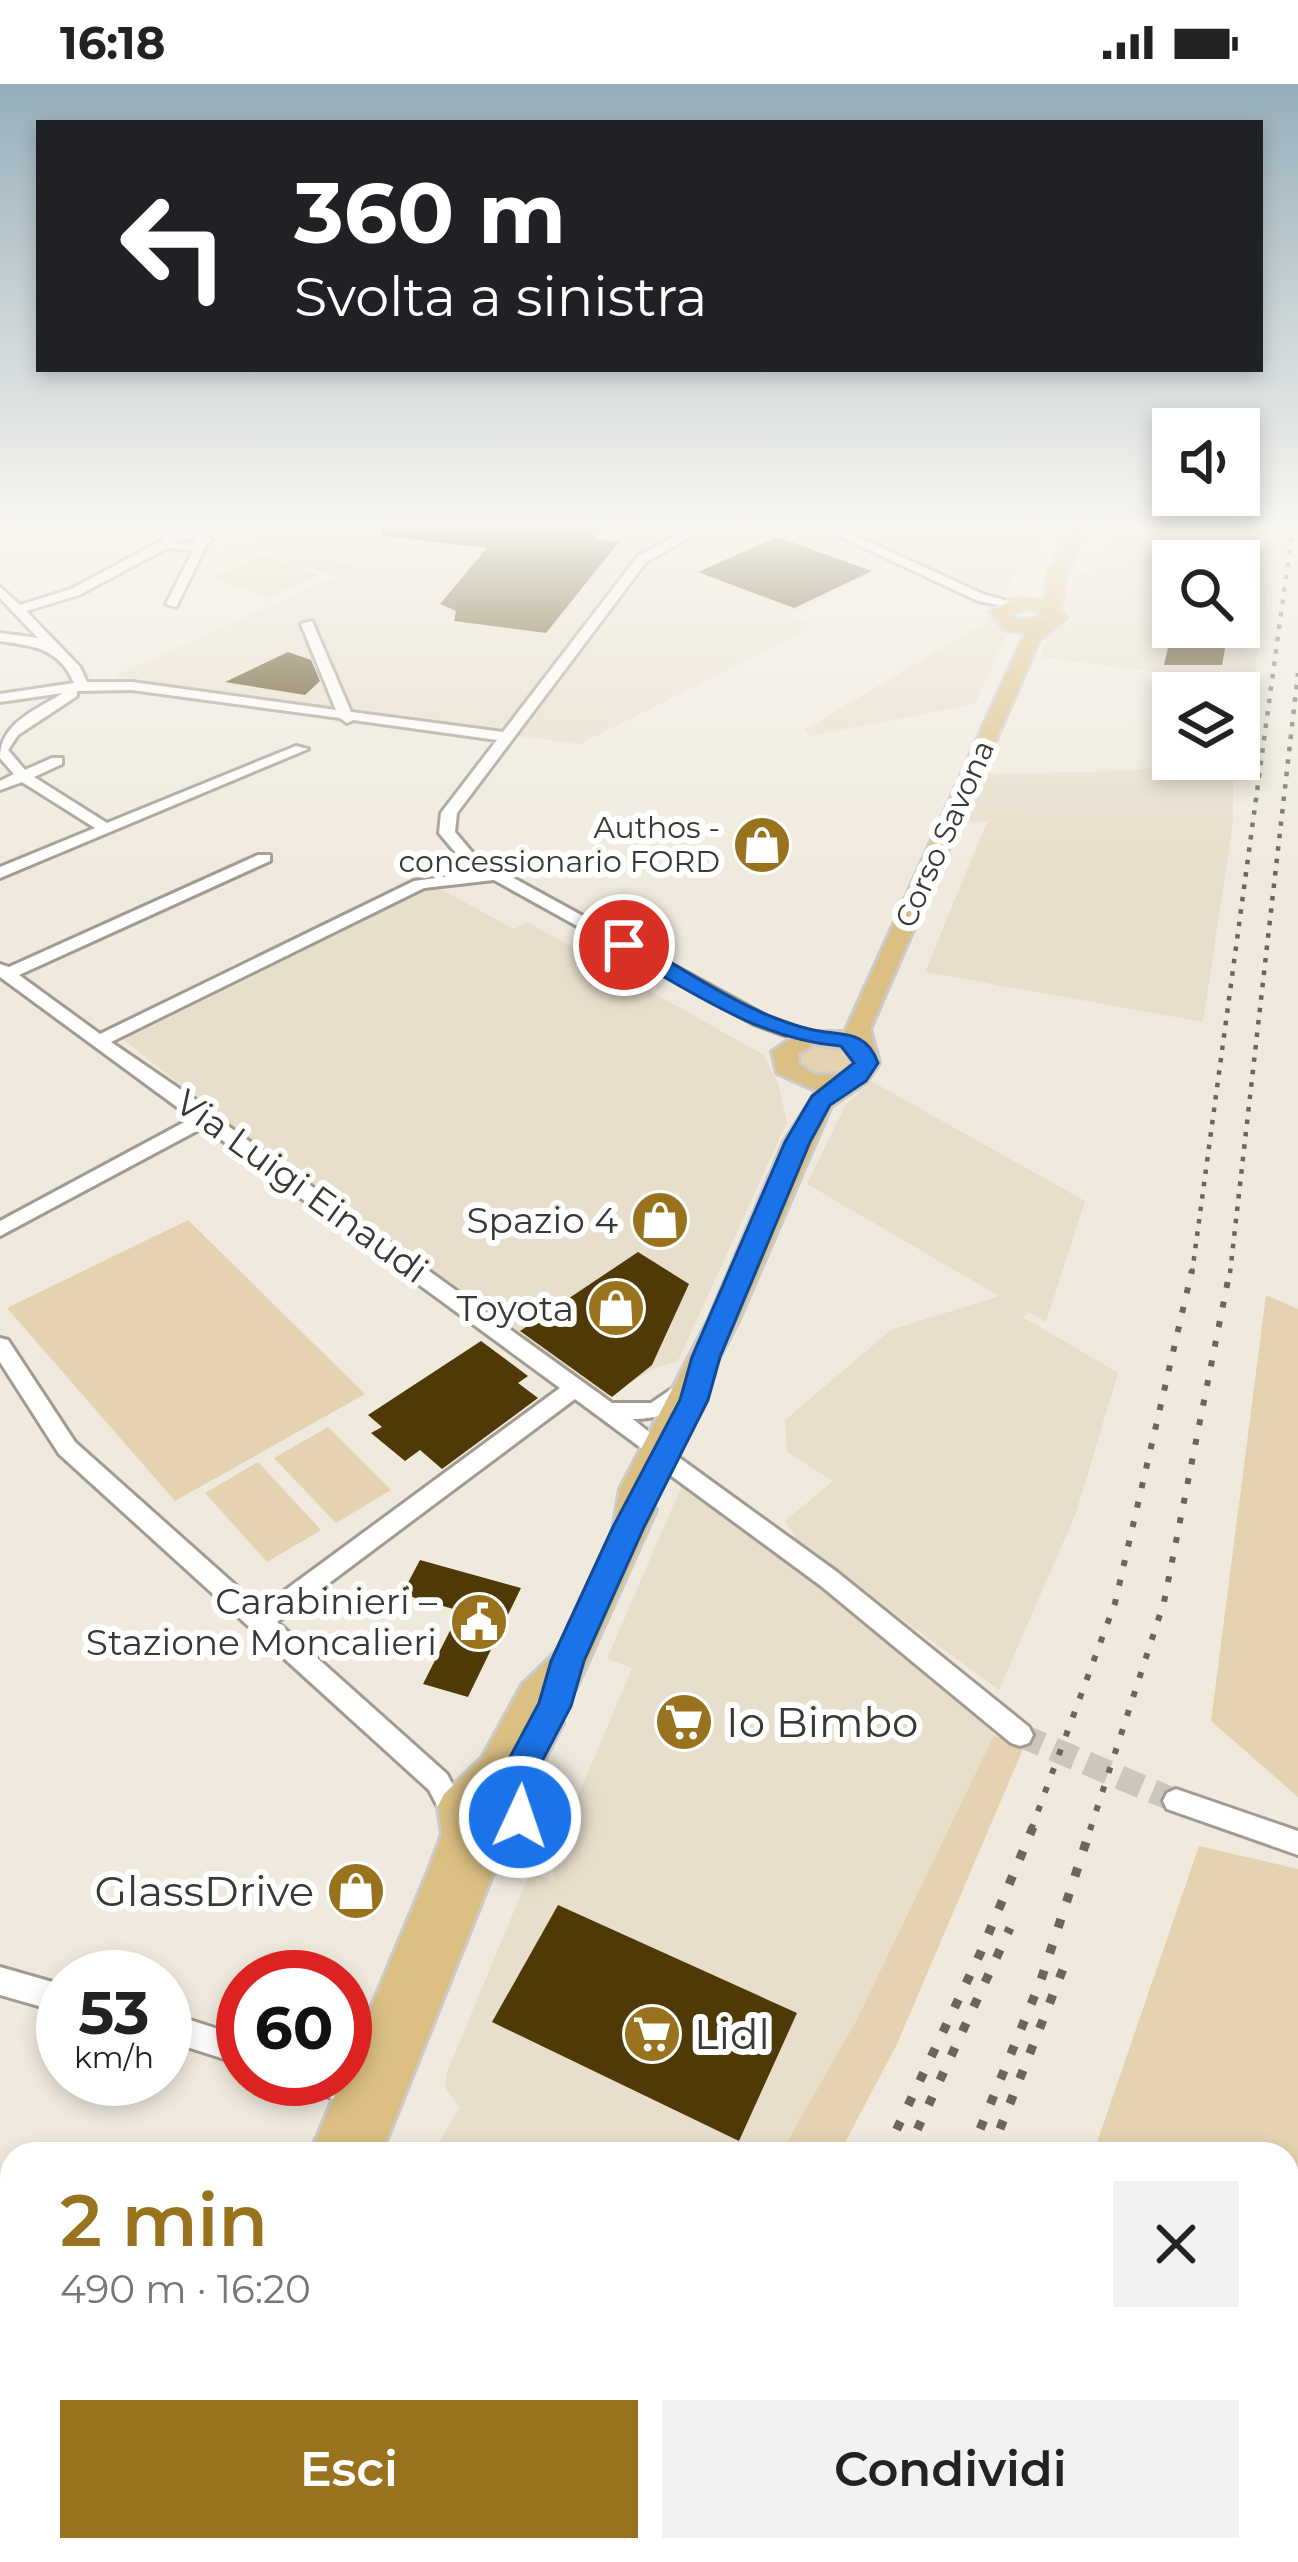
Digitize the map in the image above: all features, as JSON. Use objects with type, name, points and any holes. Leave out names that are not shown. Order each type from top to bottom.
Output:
[{"type":"main road","name":"Corso Savona","points":[[801,1050],[847,1006],[1016,641]]},
{"type":"main road","name":"Corso Savona","points":[[848,1081],[863,1070],[857,1030],[1029,641]]},
{"type":"main road","points":[[801,1050],[837,1037],[861,1049]]},
{"type":"main road","points":[[801,1050],[819,1084],[848,1081]]},
{"type":"main road","points":[[797,1142],[801,1050]]},
{"type":"main road","points":[[661,1453],[694,1400],[706,1357],[797,1142],[820,1101],[848,1081]]},
{"type":"main road","points":[[372,2060],[473,1805],[554,1706],[568,1661],[661,1453],[681,1394],[706,1357]]},
{"type":"main road","points":[[364,2142],[470,1878],[473,1805]]},
{"type":"main road","points":[[337,2142],[353,2106]]},
{"type":"street","points":[[27,641],[51,644]]},
{"type":"street","points":[[48,641],[89,680]]},
{"type":"street","points":[[315,641],[346,718]]},
{"type":"street","points":[[580,641],[447,823],[451,842],[478,865],[760,1019],[801,1050]]},
{"type":"street","points":[[0,698],[89,680],[507,737]]},
{"type":"street","points":[[89,680],[7,729],[1,750],[23,776],[106,829]]},
{"type":"street","points":[[0,873],[301,749]]},
{"type":"street","points":[[0,785],[57,761]]},
{"type":"street","points":[[4,972],[263,859]]},
{"type":"street","points":[[101,1040],[420,884],[437,870],[478,865]]},
{"type":"street","points":[[420,884],[499,876]]},
{"type":"street","name":"Via Luigi Einaudi","points":[[4,972],[601,1407],[829,1579],[1020,1735]]},
{"type":"street","points":[[760,1019],[801,1050]]},
{"type":"street","points":[[0,1229],[208,1118]]},
{"type":"street","points":[[0,1345],[68,1448],[473,1805]]},
{"type":"street","points":[[260,1622],[575,1388]]},
{"type":"street","points":[[601,1407],[638,1414],[668,1406],[681,1394]]},
{"type":"street","points":[[1176,1802],[1298,1843]]},
{"type":"street","points":[[0,1981],[36,1991]]},
{"type":"shaded area","points":[[193,641],[785,641],[580,744],[264,704],[114,676]]},
{"type":"shaded area","points":[[955,641],[1004,641],[975,704],[811,736],[804,730]]},
{"type":"shaded area","points":[[1046,641],[1152,641],[1152,648],[1258,648],[1255,672],[1154,672],[1041,657]]},
{"type":"shaded area","points":[[1152,768],[1152,780],[1233,780],[1233,823],[1203,1022],[925,972],[987,822],[961,821],[981,774]]},
{"type":"shaded area","points":[[433,885],[514,929],[527,922],[764,1055],[778,1083],[787,1122],[678,1361],[657,1367],[601,1400],[281,1165],[124,1040]]},
{"type":"shaded area","points":[[810,1043],[845,1048],[852,1065],[832,1076],[797,1067],[796,1051]]},
{"type":"shaded area","points":[[871,1081],[1085,1201],[1046,1322],[1028,1312],[1023,1317],[1118,1373],[1076,1513],[999,1690],[800,1545],[785,1521],[833,1481],[787,1452],[785,1420],[891,1330],[999,1296],[807,1184],[846,1104]]},
{"type":"shaded area","points":[[188,1220],[365,1394],[175,1501],[7,1308]]},
{"type":"shaded area","points":[[1266,1295],[1298,1309],[1298,1797],[1211,1721]]},
{"type":"shaded area","points":[[328,1427],[391,1490],[336,1523],[274,1458]]},
{"type":"shaded area","points":[[258,1462],[321,1530],[267,1562],[205,1493]]},
{"type":"shaded area","points":[[682,1485],[920,1660],[994,1735],[856,2021],[787,2142],[439,2142],[460,2107],[445,2088],[446,2075],[530,1872],[553,1881],[555,1851],[632,1668],[607,1659]]},
{"type":"shaded area","points":[[994,1735],[1023,1749],[897,2044],[845,2142],[787,2142],[856,2021]]},
{"type":"shaded area","points":[[1199,1846],[1298,1869],[1298,2142],[1097,2142]]},
{"type":"building","points":[[1168,648],[1225,648],[1222,665],[1164,665]]},
{"type":"building","points":[[288,652],[311,660],[320,681],[305,695],[225,682]]},
{"type":"building","name":"Toyota","points":[[638,1252],[689,1284],[652,1365],[612,1397],[520,1331]]},
{"type":"building","points":[[481,1341],[528,1376],[518,1383],[538,1398],[442,1469],[420,1450],[405,1461],[371,1433],[382,1427],[368,1415]]},
{"type":"building","name":"Carabinieri – Stazione Moncalieri","points":[[420,1560],[521,1588],[468,1697],[423,1684],[460,1611],[402,1594]]},
{"type":"building","name":"Lidl","points":[[558,1905],[797,2013],[739,2141],[492,2022]]},
{"type":"tunnel","points":[[1020,1735],[1176,1801]]},
{"type":"railway","points":[[1192,1273],[1277,641]]},
{"type":"railway","points":[[1230,1273],[1298,673]]},
{"type":"railway","points":[[1031,1830],[1115,1603],[1192,1270]]},
{"type":"railway","points":[[1090,1830],[1164,1602],[1230,1270]]},
{"type":"railway","points":[[891,2142],[980,1954],[1033,1827]]},
{"type":"railway","points":[[975,2142],[1041,1980],[1091,1827]]},
{"type":"railway","points":[[912,2142],[1010,1928]]},
{"type":"railway","points":[[995,2142],[1069,1954]]},
{"type":"place","name":"Authos - concessionario FORD","points":[[762,845]]},
{"type":"place","name":"Spazio 4","points":[[660,1220]]},
{"type":"place","name":"Toyota","points":[[616,1308]]},
{"type":"place","name":"Carabinieri – Stazione Moncalieri","points":[[479,1622]]},
{"type":"place","name":"Io Bimbo","points":[[684,1722]]},
{"type":"place","name":"GlassDrive","points":[[356,1891]]},
{"type":"place","name":"Lidl","points":[[652,2034]]},
{"type":"route","points":[[520,1817],[518,1802],[509,1791],[554,1706],[568,1661],[628,1527],[649,1496],[694,1400],[706,1357],[797,1142],[820,1101],[857,1076],[866,1063],[861,1049],[847,1040],[807,1037],[760,1019],[624,945]]}]
